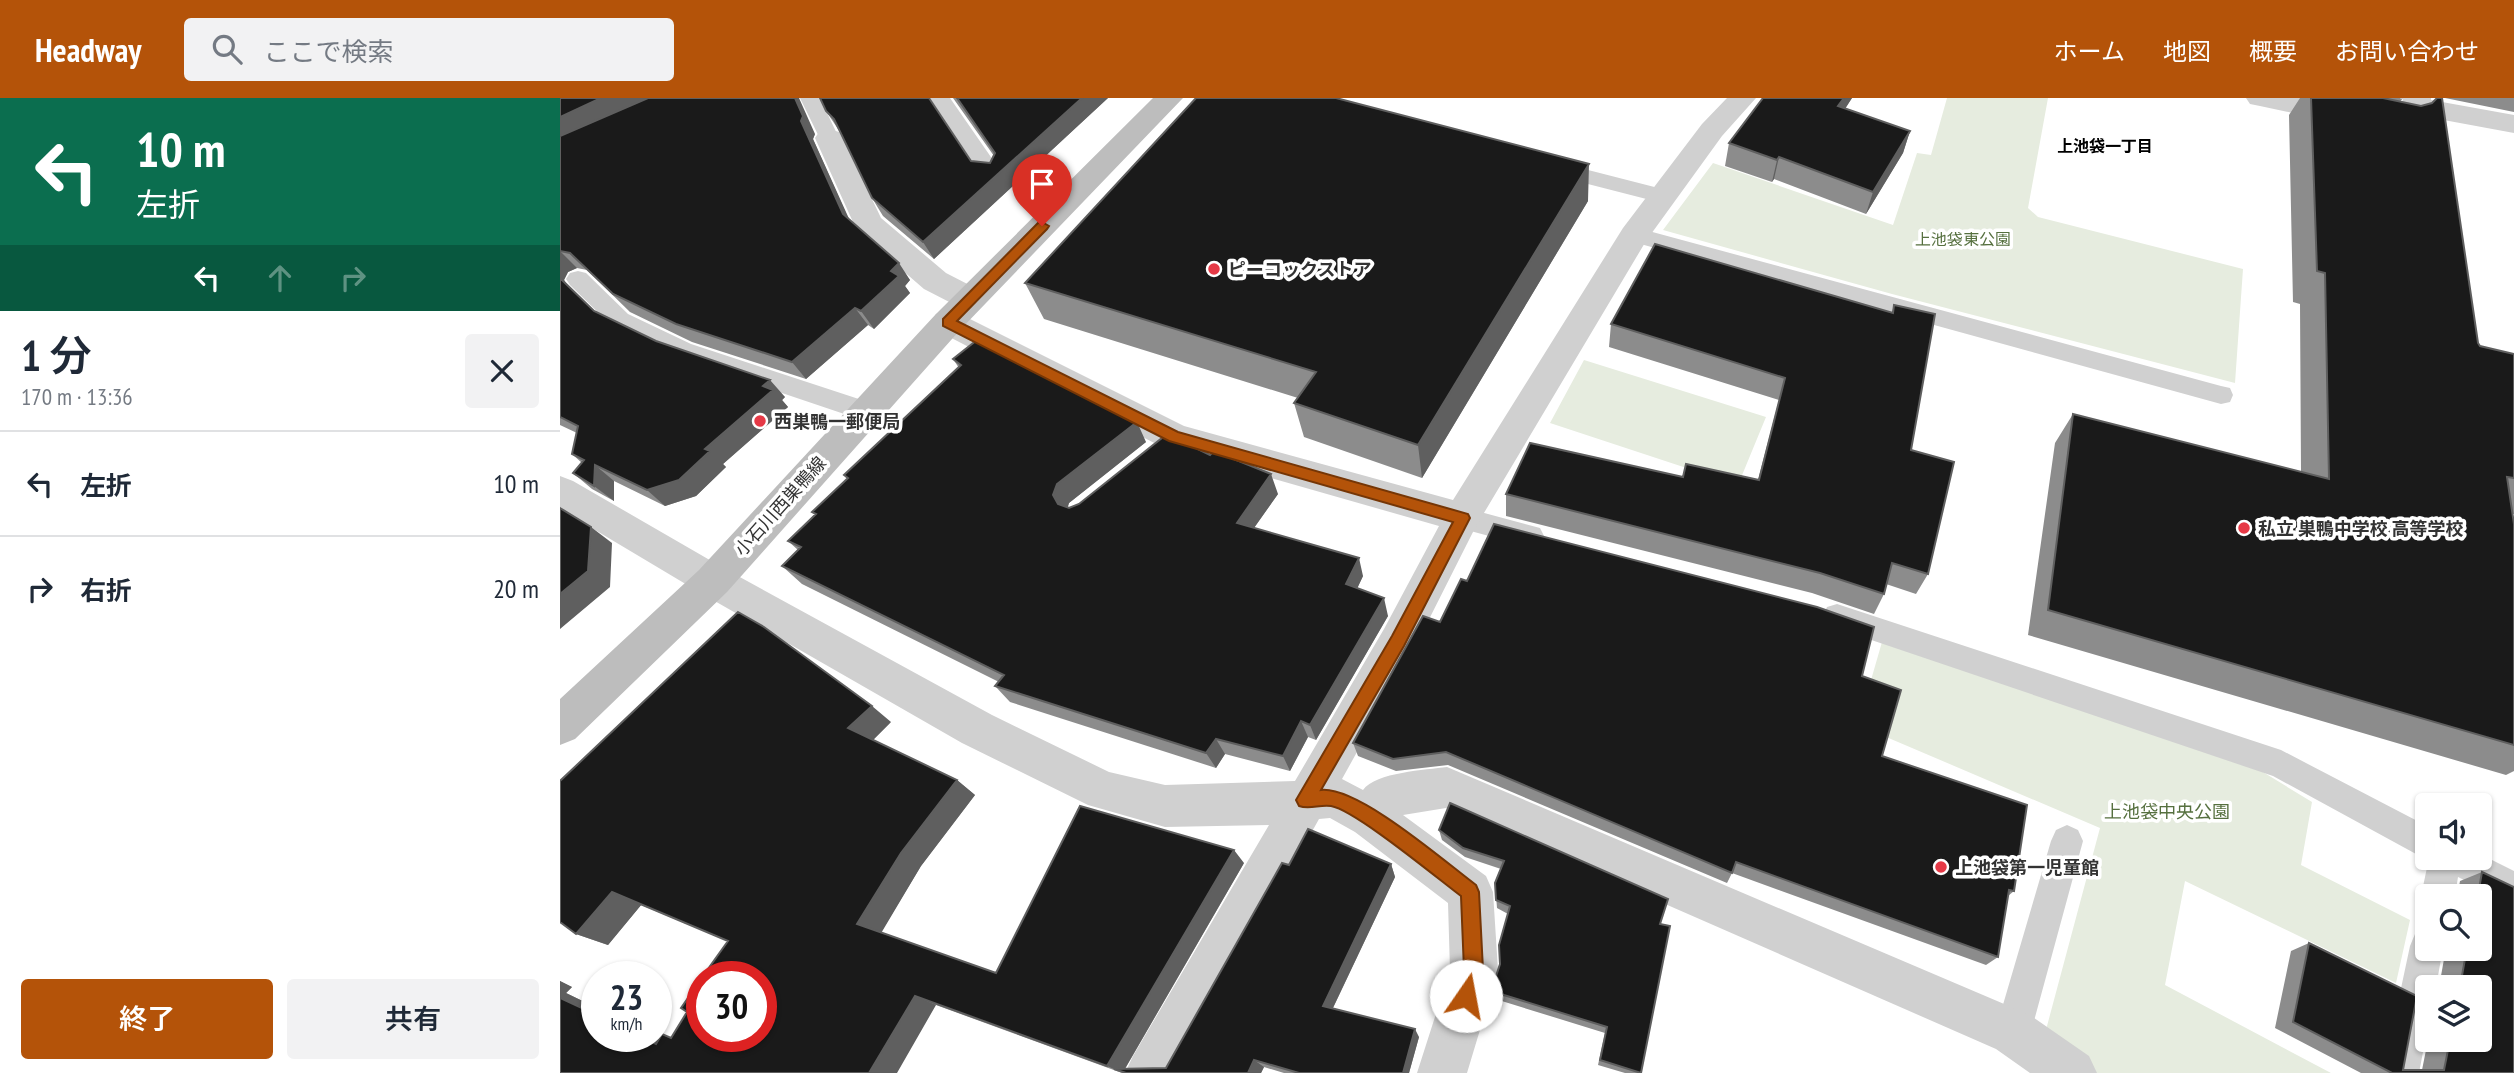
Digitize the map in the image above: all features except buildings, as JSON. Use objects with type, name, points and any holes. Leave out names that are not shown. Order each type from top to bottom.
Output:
[{"type":"main road","name":"小石川西巣鴨線","points":[[560,726],[713,581],[864,411],[959,310],[1169,98]]},
{"type":"street","points":[[1150,1073],[1398,641],[1462,518],[1634,235],[1712,130],[1742,98]]},
{"type":"street","points":[[2260,98],[2397,126],[2416,102],[2514,124]]},
{"type":"street","points":[[829,138],[868,225],[934,281],[959,310],[1163,445],[1462,518]]},
{"type":"street","points":[[560,491],[713,581],[977,729],[1103,791],[1164,806],[1268,804],[1334,797],[1370,817],[1470,892],[1474,970],[1442,1073]]},
{"type":"street","points":[[1370,817],[1383,798],[1447,787],[2013,1032],[2072,1073]]},
{"type":"lane","points":[[810,98],[829,138]]},
{"type":"lane","points":[[940,98],[991,173]]},
{"type":"lane","points":[[1529,162],[1662,196]]},
{"type":"lane","points":[[1634,235],[2221,395]]},
{"type":"lane","points":[[578,279],[620,320],[682,350],[864,411]]},
{"type":"lane","points":[[1462,518],[1556,542]]},
{"type":"lane","points":[[1811,608],[2281,764],[2415,837]]},
{"type":"lane","points":[[2013,1032],[2067,841]]},
{"type":"lane","points":[[2478,870],[2514,889]]},
{"type":"lane","points":[[2401,1073],[2424,961]]},
{"type":"green space","name":"上池袋東公園","points":[[1947,98],[2048,98],[2028,208],[2038,217],[2243,269],[2235,383],[1892,294],[1663,230],[1713,163],[1893,225],[1917,153],[1931,155]]},
{"type":"green space","points":[[1584,360],[1766,417],[1738,485],[1550,423]]},
{"type":"green space","name":"上池袋中央公園","points":[[1882,642],[2253,766],[2312,802],[2301,865],[2410,920],[2396,983],[2185,881],[2165,985],[2331,1073],[2095,1073],[2043,1041],[2100,828],[1858,725]]},
{"type":"place","name":"ピーコックストア","points":[[1214,269]]},
{"type":"place","name":"西巣鴨一郵便局","points":[[760,421]]},
{"type":"place","name":"私立 巣鴨中学校 高等学校","points":[[2244,528]]},
{"type":"place","name":"上池袋第一児童館","points":[[1941,867]]},
{"type":"district","name":"上池袋一丁目","points":[[2105,146]]},
{"type":"route","points":[[1042,226],[948,322],[1174,437],[1462,518],[1398,641],[1305,800],[1334,797],[1370,817],[1470,892],[1474,970],[1466,996]]}]
